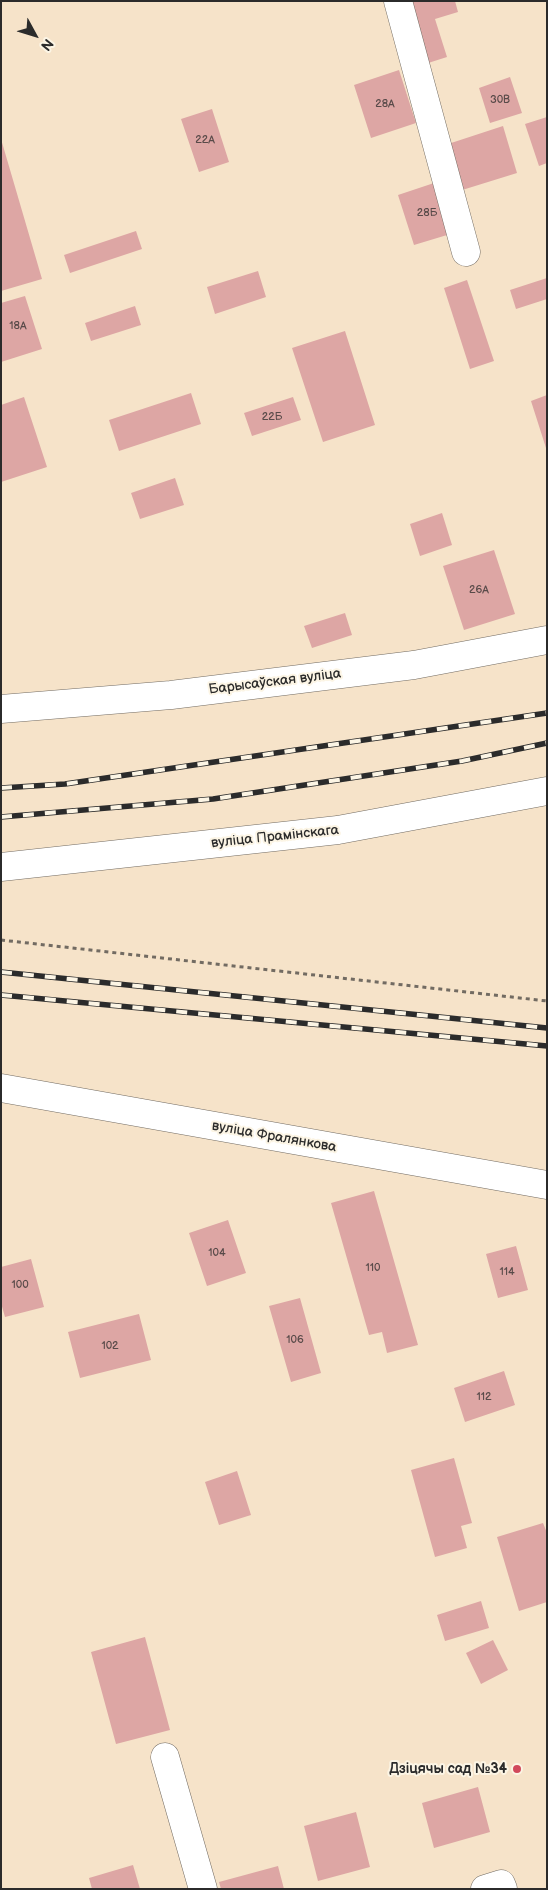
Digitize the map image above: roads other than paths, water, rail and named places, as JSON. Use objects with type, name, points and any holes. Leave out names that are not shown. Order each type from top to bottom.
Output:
[{"type":"street","points":[[398,1],[466,252]]},
{"type":"street","name":"Барысаўская вуліца","points":[[1,709],[171,696],[394,668],[547,640]]},
{"type":"street","name":"вуліца Прамінскага","points":[[1,867],[338,830],[547,791]]},
{"type":"street","name":"вуліца Фралянкова","points":[[1,1088],[547,1185]]},
{"type":"street","points":[[165,1757],[203,1889]]},
{"type":"railway","points":[[1,788],[65,784],[547,713]]},
{"type":"railway","points":[[1,817],[213,799],[462,761],[547,743]]},
{"type":"railway","points":[[1,972],[547,1028]]},
{"type":"railway","points":[[1,995],[547,1046]]},
{"type":"place","name":"Дзіцячы сад №34","points":[[517,1769]]}]
